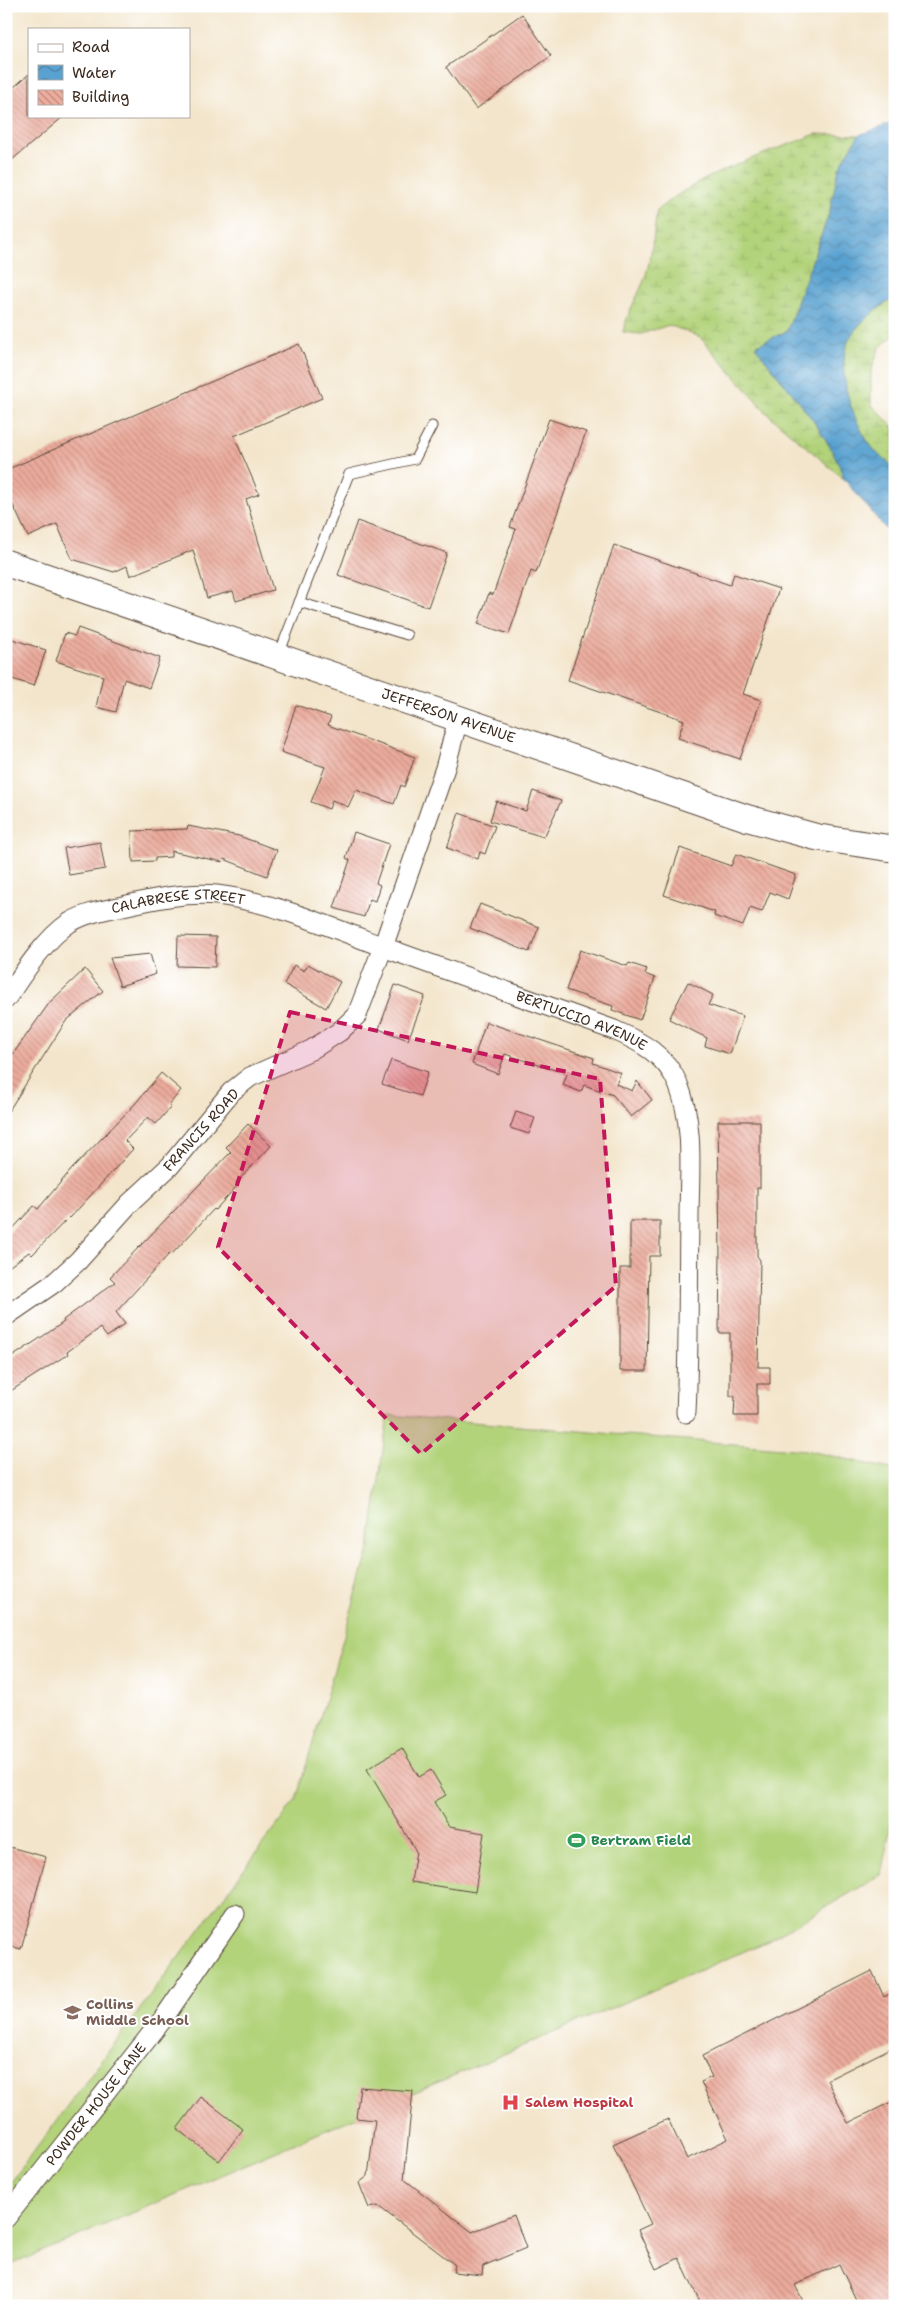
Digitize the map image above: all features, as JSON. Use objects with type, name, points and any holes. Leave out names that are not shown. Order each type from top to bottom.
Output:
[{"type":"main road","name":"JEFFERSON AVENUE","points":[[6,563],[458,720],[770,825],[816,837],[895,849]]},
{"type":"street","points":[[384,947],[445,768],[458,720]]},
{"type":"street","name":"CALABRESE STREET","points":[[6,999],[45,946],[69,923],[92,913],[159,898],[217,895],[252,903],[321,924],[384,947]]},
{"type":"street","name":"FRANCIS ROAD","points":[[6,1316],[54,1284],[78,1261],[129,1204],[170,1166],[231,1092],[250,1077],[311,1050],[339,1032],[357,1016],[384,947]]},
{"type":"street","name":"BERTUCCIO AVENUE","points":[[384,947],[614,1030],[643,1042],[665,1061],[678,1084],[686,1112],[689,1153],[689,1340],[686,1413]]},
{"type":"street","name":"POWDER HOUSE LANE","points":[[6,2218],[163,2019],[235,1914]]},
{"type":"lane","points":[[278,657],[349,474],[415,459],[432,426]]},
{"type":"lane","points":[[299,602],[407,635]]},
{"type":"highlighted area","points":[[290,1012],[600,1079],[616,1286],[421,1454],[218,1247]]},
{"type":"green space","points":[[816,134],[859,135],[839,168],[829,214],[787,331],[755,346],[818,427],[838,462],[844,479],[770,416],[700,337],[669,325],[641,334],[623,332],[627,318],[645,278],[653,244],[657,210],[694,185],[713,175]]},
{"type":"green space","points":[[895,297],[895,334],[879,348],[871,372],[871,404],[895,429],[895,468],[874,450],[860,427],[849,399],[844,369],[845,355],[851,335],[868,317]]},
{"type":"green space","name":"Bertram Field","points":[[388,1415],[805,1450],[895,1470],[895,1804],[881,1875],[768,1941],[6,2267],[6,2189],[296,1800],[369,1550]]},
{"type":"water","points":[[895,122],[895,297],[868,317],[851,335],[845,355],[844,369],[849,399],[860,427],[874,450],[895,468],[895,540],[844,479],[829,444],[818,427],[755,346],[787,331],[829,214],[839,168],[859,135]]},
{"type":"building","points":[[522,14],[551,56],[476,109],[446,67]]},
{"type":"building","points":[[28,75],[28,118],[62,118],[6,165],[6,94]]},
{"type":"building","points":[[299,344],[322,398],[234,436],[259,494],[246,499],[273,590],[236,601],[233,591],[207,598],[193,550],[130,576],[127,566],[114,572],[72,559],[57,524],[28,537],[6,490],[6,470]]},
{"type":"building","points":[[549,419],[586,432],[536,573],[531,571],[509,634],[478,624],[489,593],[493,595],[516,529],[510,527]]},
{"type":"building","points":[[357,521],[447,553],[428,607],[338,575]]},
{"type":"building","points":[[614,545],[730,585],[734,574],[779,589],[743,694],[761,700],[740,759],[678,738],[684,720],[568,680]]},
{"type":"building","points":[[78,628],[160,658],[149,688],[124,679],[116,712],[96,707],[103,676],[56,661],[65,633],[75,636]]},
{"type":"building","points":[[6,637],[46,650],[34,686],[6,677]]},
{"type":"building","points":[[296,705],[331,717],[328,725],[415,757],[404,787],[401,785],[394,804],[356,790],[348,807],[332,800],[329,809],[311,802],[325,767],[281,752]]},
{"type":"building","points":[[533,791],[561,801],[544,837],[490,821],[496,801],[526,811]]},
{"type":"building","points":[[459,813],[495,826],[485,854],[480,852],[478,859],[447,848]]},
{"type":"building","points":[[188,826],[239,836],[277,850],[267,876],[224,859],[223,862],[171,851],[171,857],[155,858],[155,861],[133,862],[132,831],[187,829]]},
{"type":"building","points":[[354,832],[389,844],[376,883],[380,885],[375,901],[370,899],[364,917],[334,908],[350,860],[346,858]]},
{"type":"building","points":[[100,842],[105,869],[69,875],[64,848]]},
{"type":"building","points":[[680,848],[731,866],[736,854],[796,875],[788,899],[770,892],[762,912],[750,908],[743,926],[714,916],[715,912],[664,895]]},
{"type":"building","points":[[480,904],[539,927],[529,952],[470,928]]},
{"type":"building","points":[[178,936],[216,937],[215,967],[177,966]]},
{"type":"building","points":[[580,950],[627,966],[629,963],[647,969],[645,974],[655,978],[640,1020],[612,1010],[613,1006],[566,990]]},
{"type":"building","points":[[150,954],[156,974],[120,986],[110,958]]},
{"type":"building","points":[[308,964],[340,982],[326,1008],[284,984],[294,965],[304,971]]},
{"type":"building","points":[[85,969],[103,991],[66,1021],[6,1115],[6,1049],[13,1054],[50,1002]]},
{"type":"building","points":[[688,982],[713,995],[708,1005],[743,1016],[730,1054],[705,1046],[707,1038],[669,1019]]},
{"type":"building","points":[[395,985],[425,996],[408,1040],[379,1029]]},
{"type":"building","points":[[486,1022],[594,1058],[593,1063],[621,1073],[616,1084],[632,1091],[637,1081],[652,1100],[631,1117],[613,1095],[584,1085],[581,1092],[563,1085],[567,1074],[505,1054],[498,1074],[472,1064]]},
{"type":"building","points":[[391,1060],[428,1072],[420,1096],[382,1084]]},
{"type":"building","points":[[161,1073],[181,1090],[169,1105],[171,1107],[156,1124],[148,1117],[125,1141],[133,1149],[70,1218],[32,1255],[29,1252],[6,1269],[6,1236],[34,1206],[38,1209],[71,1170],[134,1105]]},
{"type":"building","points":[[516,1112],[535,1118],[529,1134],[510,1128]]},
{"type":"building","points":[[718,1121],[760,1121],[760,1188],[757,1188],[757,1256],[760,1260],[758,1367],[770,1367],[770,1384],[757,1384],[757,1416],[734,1416],[735,1396],[730,1396],[730,1333],[719,1333]]},
{"type":"building","points":[[248,1124],[271,1146],[236,1183],[238,1185],[215,1210],[172,1254],[170,1253],[116,1312],[125,1324],[107,1337],[100,1328],[67,1352],[68,1354],[6,1394],[6,1361],[64,1322],[63,1320],[115,1282],[110,1277],[231,1152],[226,1147]]},
{"type":"building","points":[[630,1221],[660,1221],[660,1256],[649,1256],[647,1371],[620,1371],[620,1268],[630,1268]]},
{"type":"building","points":[[402,1748],[419,1777],[431,1770],[446,1795],[434,1802],[449,1827],[484,1833],[475,1892],[411,1882],[416,1851],[367,1769]]},
{"type":"building","points":[[6,1846],[46,1857],[21,1949],[6,1945]]},
{"type":"building","points":[[872,1971],[884,1997],[895,1991],[895,2046],[827,2080],[848,2123],[895,2100],[895,2306],[859,2306],[839,2264],[795,2285],[803,2301],[794,2306],[702,2306],[679,2258],[656,2269],[638,2230],[651,2224],[613,2144],[668,2119],[687,2159],[728,2139],[701,2082],[712,2077],[702,2056]]},
{"type":"building","points":[[360,2087],[413,2091],[404,2179],[472,2232],[514,2215],[526,2248],[483,2266],[482,2275],[453,2272],[455,2265],[378,2206],[369,2208],[359,2183],[368,2176],[375,2120],[356,2118]]},
{"type":"building","points":[[201,2097],[243,2129],[219,2161],[177,2129]]},
{"type":"place","name":"Bertram Field","points":[[577,1840]]},
{"type":"place","name":"Collins Middle School","points":[[72,2012]]},
{"type":"place","name":"Salem Hospital","points":[[511,2102]]}]
